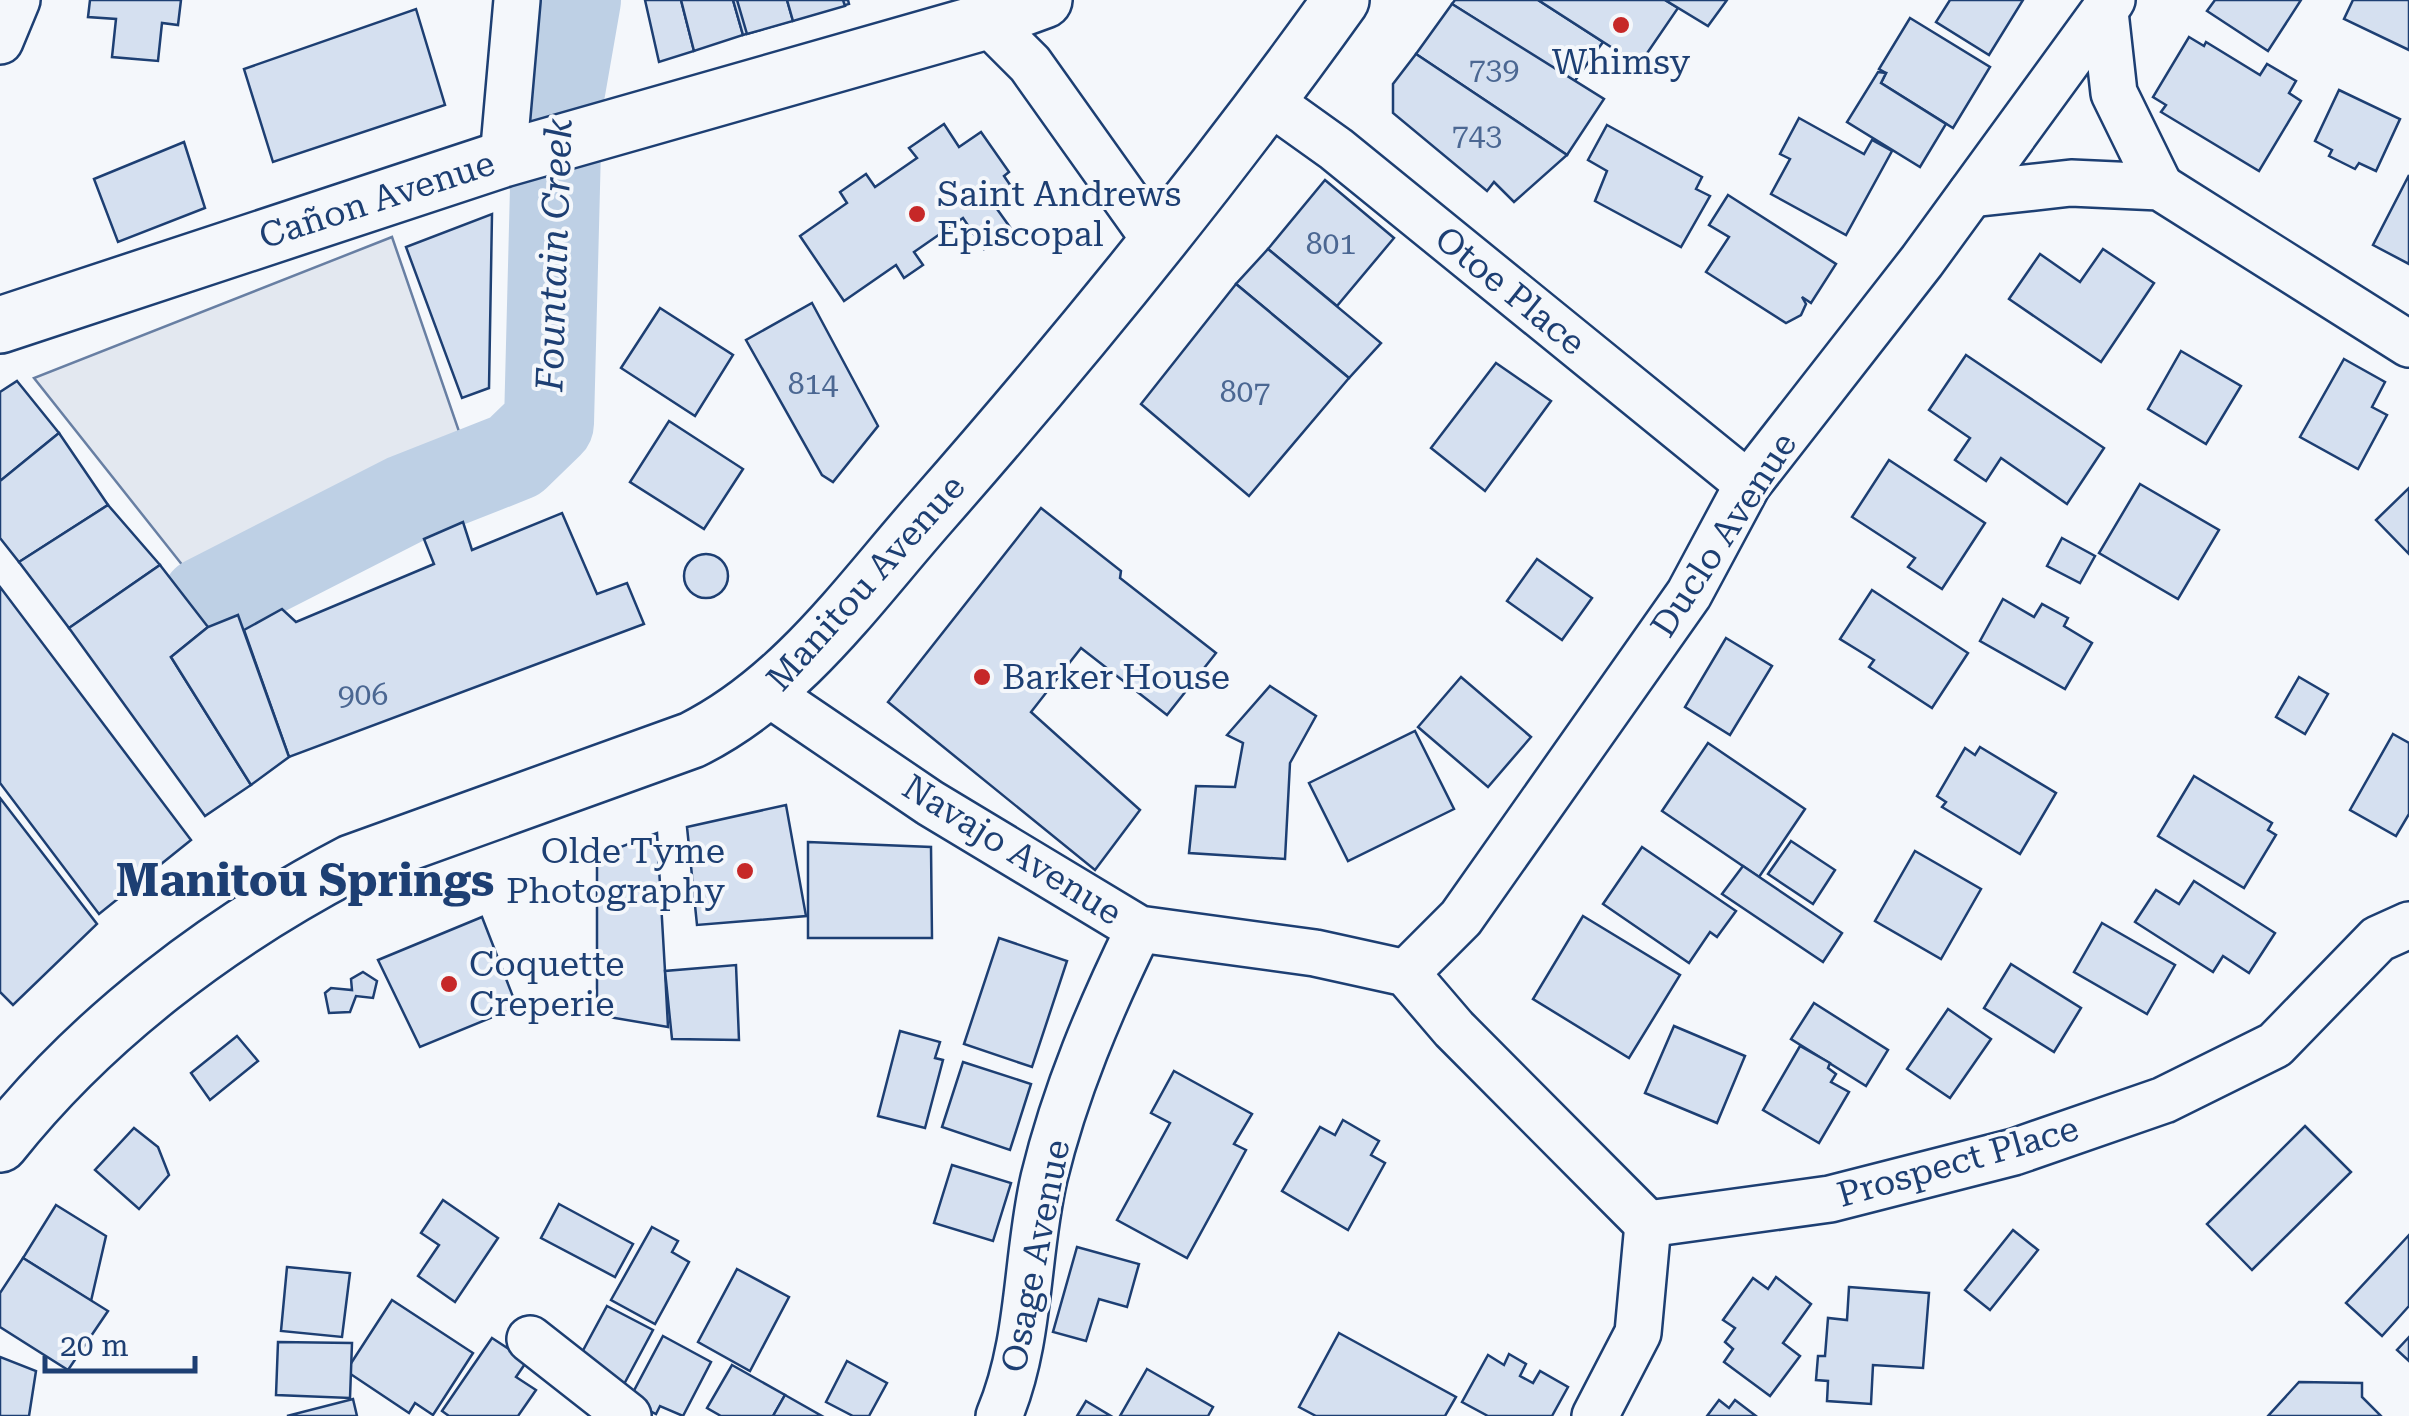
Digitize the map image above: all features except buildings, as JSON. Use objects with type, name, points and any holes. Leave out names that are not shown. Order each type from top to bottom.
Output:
[{"type":"main road","name":"Cañon Avenue","points":[[0,325],[514,156],[986,21],[1044,0]]},
{"type":"main road","name":"Manitou Avenue","points":[[0,1144],[36,1099],[102,1036],[216,945],[286,898],[351,863],[692,740],[732,720],[768,693],[829,631],[1082,340],[1269,101],[1341,0]]},
{"type":"street","points":[[0,41],[17,0]]},
{"type":"street","points":[[514,156],[518,0]]},
{"type":"street","points":[[2109,6],[2114,93],[2160,187]]},
{"type":"street","name":"Duclo Avenue","points":[[1406,973],[1461,918],[1689,594],[1748,484],[1971,194],[2109,6]]},
{"type":"street","points":[[986,21],[1030,64],[1158,244]]},
{"type":"street","name":"Otoe Place","points":[[1269,101],[1336,149],[1748,484]]},
{"type":"street","points":[[1971,194],[2071,183],[2160,187],[2409,344]]},
{"type":"street","name":"Navajo Avenue","points":[[768,693],[930,803],[1139,929],[1315,953],[1406,973]]},
{"type":"street","name":"Prospect Place","points":[[1648,1224],[1830,1199],[2014,1152],[2164,1100],[2275,1045],[2378,939],[2409,925]]},
{"type":"street","name":"Osage Avenue","points":[[999,1416],[1013,1383],[1044,1178],[1094,1022],[1139,929]]},
{"type":"street","points":[[1406,973],[1454,1029],[1648,1224],[1638,1333],[1595,1416]]},
{"type":"street","points":[[530,1339],[628,1416]]},
{"type":"shaded area","points":[[392,237],[463,443],[359,486],[191,576],[34,378]]},
{"type":"waterway","name":"Fountain Creek","points":[[206,601],[406,499],[515,456],[549,423],[557,109],[576,0]]},
{"type":"place","name":"Whimsy","points":[[1621,25]]},
{"type":"place","name":"Saint Andrews Episcopal","points":[[917,214]]},
{"type":"place","name":"Barker House","points":[[982,677]]},
{"type":"place","name":"Olde Tyme Photography","points":[[745,871]]},
{"type":"place","name":"Coquette Creperie","points":[[449,984]]},
{"type":"district","name":"Manitou Springs","points":[[305,880]]}]
